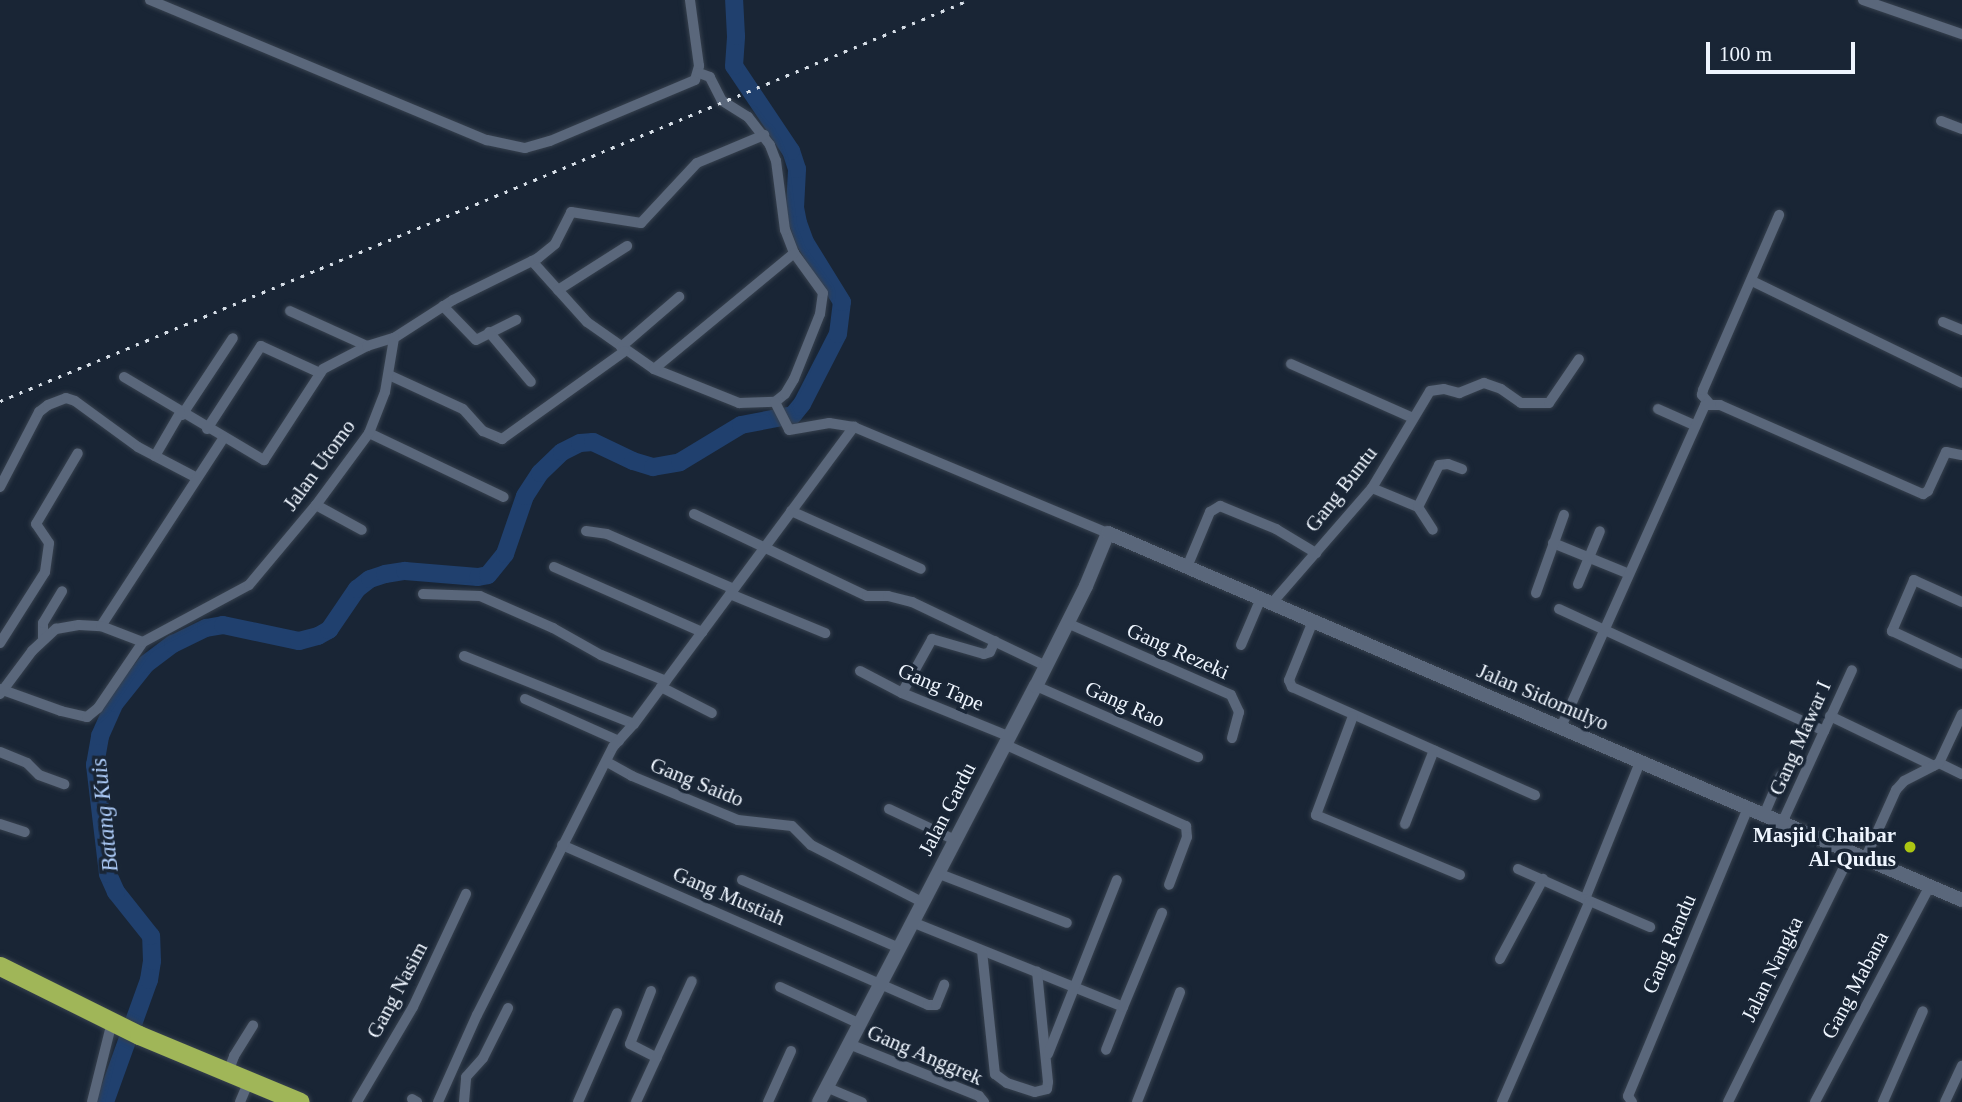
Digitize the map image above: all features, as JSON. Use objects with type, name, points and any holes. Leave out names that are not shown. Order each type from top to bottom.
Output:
[{"type":"highway","points":[[0,966],[125,1028],[300,1102]]},
{"type":"street","points":[[150,0],[476,136],[519,148],[551,141],[695,80],[699,73],[690,0]]},
{"type":"street","points":[[1863,0],[1962,34]]},
{"type":"street","points":[[699,73],[710,77],[727,107],[738,108],[764,135],[776,160],[781,211],[794,253],[818,285],[824,303],[794,379],[776,407]]},
{"type":"street","points":[[1941,121],[1962,130]]},
{"type":"street","points":[[124,377],[181,414],[264,460],[277,444],[320,373],[367,346],[394,338],[443,306],[532,261],[555,244],[571,212],[641,223],[696,163],[764,135]]},
{"type":"street","points":[[1779,215],[1702,395],[1709,403],[1720,405],[1916,493],[1928,491],[1946,452],[1962,455]]},
{"type":"street","points":[[558,290],[627,246]]},
{"type":"street","points":[[654,369],[794,253]]},
{"type":"street","points":[[532,261],[587,321],[654,369],[739,403],[776,407]]},
{"type":"street","points":[[1752,281],[1962,383]]},
{"type":"street","points":[[389,375],[463,409],[483,431],[502,439],[623,349],[679,297]]},
{"type":"street","points":[[443,306],[474,339],[516,320]]},
{"type":"street","points":[[290,311],[367,346]]},
{"type":"street","points":[[1943,322],[1962,330]]},
{"type":"street","points":[[489,332],[531,382]]},
{"type":"street","points":[[155,456],[233,338]]},
{"type":"street","name":"Jalan Utomo","points":[[143,642],[249,585],[316,505],[369,433],[389,375],[394,338]]},
{"type":"street","points":[[207,429],[261,346],[320,373]]},
{"type":"street","name":"Gang Buntu","points":[[1241,645],[1266,601],[1315,553],[1372,488],[1430,391],[1444,389],[1459,393],[1484,383],[1501,389],[1521,403],[1549,403],[1579,359]]},
{"type":"street","points":[[1291,364],[1413,418]]},
{"type":"street","points":[[0,487],[39,412],[66,398],[75,401],[138,447],[197,478]]},
{"type":"street","points":[[1560,727],[1606,630],[1694,425],[1709,403]]},
{"type":"street","points":[[776,407],[786,429],[798,430],[830,423],[854,427],[1108,533]]},
{"type":"street","points":[[1658,410],[1694,425]]},
{"type":"street","points":[[438,1102],[477,1015],[562,845],[619,741],[854,427]]},
{"type":"street","points":[[369,433],[504,497]]},
{"type":"street","points":[[102,626],[224,437]]},
{"type":"street","points":[[0,643],[45,572],[49,543],[36,524],[78,453]]},
{"type":"street","points":[[1418,507],[1439,465],[1448,464],[1462,469]]},
{"type":"street","points":[[1372,488],[1390,493],[1418,507],[1433,530]]},
{"type":"street","points":[[316,505],[362,530]]},
{"type":"street","points":[[1187,567],[1210,512],[1216,506],[1250,516],[1315,553]]},
{"type":"street","points":[[791,511],[921,569]]},
{"type":"street","points":[[694,514],[867,596],[912,602],[1046,666]]},
{"type":"street","points":[[1536,593],[1564,515]]},
{"type":"street","points":[[586,531],[607,534],[824,633]]},
{"type":"street","points":[[1578,584],[1600,531]]},
{"type":"street","name":"Jalan Sidomulyo","points":[[1108,533],[1962,901]]},
{"type":"street","name":"Jalan Gardu","points":[[819,1102],[1068,623],[1108,533]]},
{"type":"street","points":[[1553,542],[1629,574]]},
{"type":"street","points":[[554,566],[702,632]]},
{"type":"street","points":[[1962,602],[1914,580],[1892,631],[1962,664]]},
{"type":"street","points":[[43,638],[43,623],[62,591]]},
{"type":"street","points":[[423,594],[480,596],[553,628],[601,655],[664,684],[712,713]]},
{"type":"street","points":[[1559,609],[1824,731]]},
{"type":"street","points":[[1313,621],[1289,684],[1353,716],[1535,795]]},
{"type":"street","name":"Gang Rezeki","points":[[1068,623],[1231,695],[1239,712],[1233,738]]},
{"type":"street","points":[[102,626],[143,642],[98,708],[87,717],[1,691],[43,638],[56,629],[102,626]]},
{"type":"street","points":[[902,693],[932,639],[984,654],[990,652],[995,641]]},
{"type":"street","points":[[464,656],[634,724]]},
{"type":"street","name":"Gang Mawar I","points":[[1782,822],[1852,670]]},
{"type":"street","name":"Gang Tape","points":[[860,671],[1186,826],[1187,836],[1169,885]]},
{"type":"street","name":"Gang Rao","points":[[1036,686],[1198,757]]},
{"type":"street","points":[[525,699],[619,741]]},
{"type":"street","points":[[1865,859],[1896,790],[1905,781],[1937,764],[1962,714]]},
{"type":"street","points":[[1353,716],[1316,816],[1460,875]]},
{"type":"street","points":[[1830,716],[1962,774]]},
{"type":"street","points":[[1405,824],[1434,750]]},
{"type":"street","points":[[0,752],[27,763],[39,775],[64,784]]},
{"type":"street","name":"Gang Saido","points":[[607,762],[632,776],[738,820],[792,826],[811,845],[922,902]]},
{"type":"street","points":[[1502,1102],[1588,900],[1640,762]]},
{"type":"street","points":[[1764,815],[1781,775]]},
{"type":"street","name":"Gang Randu","points":[[1630,1099],[1748,808]]},
{"type":"street","points":[[889,809],[955,840]]},
{"type":"street","points":[[0,824],[24,832]]},
{"type":"street","name":"Gang Mustiah","points":[[562,845],[933,1006],[944,985]]},
{"type":"street","name":"Jalan Nangka","points":[[1728,1102],[1851,853]]},
{"type":"street","points":[[1518,869],[1650,927]]},
{"type":"street","points":[[937,873],[1067,923]]},
{"type":"street","points":[[1500,959],[1543,878]]},
{"type":"street","points":[[742,880],[899,948]]},
{"type":"street","points":[[1047,1057],[1077,988],[1117,880]]},
{"type":"street","name":"Gang Mabana","points":[[1815,1102],[1930,886]]},
{"type":"street","name":"Gang Nasim","points":[[357,1102],[414,1007],[466,894]]},
{"type":"street","points":[[1106,1050],[1162,913]]},
{"type":"street","points":[[912,922],[1122,1007]]},
{"type":"street","points":[[982,951],[995,1074],[1024,1090],[1043,1091],[1048,1085],[1047,1057],[1037,972]]},
{"type":"street","points":[[636,1102],[692,981]]},
{"type":"street","points":[[780,987],[860,1024]]},
{"type":"street","points":[[651,990],[630,1044],[657,1058]]},
{"type":"street","points":[[1137,1102],[1181,992]]},
{"type":"street","points":[[464,1102],[466,1077],[483,1058],[508,1008]]},
{"type":"street","points":[[1883,1102],[1923,1011]]},
{"type":"street","points":[[578,1102],[618,1013]]},
{"type":"street","points":[[228,1072],[234,1056],[253,1026]]},
{"type":"street","points":[[92,1102],[125,1028]]},
{"type":"street","name":"Gang Anggrek","points":[[849,1044],[979,1096],[984,1102]]},
{"type":"street","points":[[768,1102],[791,1051]]},
{"type":"street","points":[[1945,1102],[1962,1066]]},
{"type":"street","points":[[240,1102],[249,1082]]},
{"type":"street","points":[[826,1087],[862,1102]]},
{"type":"waterway","name":"Batang Kuis","points":[[105,1102],[149,980],[152,961],[151,936],[116,892],[108,874],[95,765],[100,736],[115,703],[146,664],[173,644],[206,628],[223,625],[299,641],[318,636],[329,630],[357,589],[370,579],[385,574],[405,571],[478,577],[488,575],[505,554],[525,496],[540,473],[562,452],[580,443],[593,442],[633,461],[653,467],[680,462],[741,425],[793,415],[802,404],[838,334],[842,302],[805,242],[798,223],[795,208],[797,169],[791,151],[734,66],[734,0]]},
{"type":"railway","points":[[0,401],[969,0]]},
{"type":"place","name":"Masjid Chaibar Al-Qudus","points":[[1910,847]]}]
